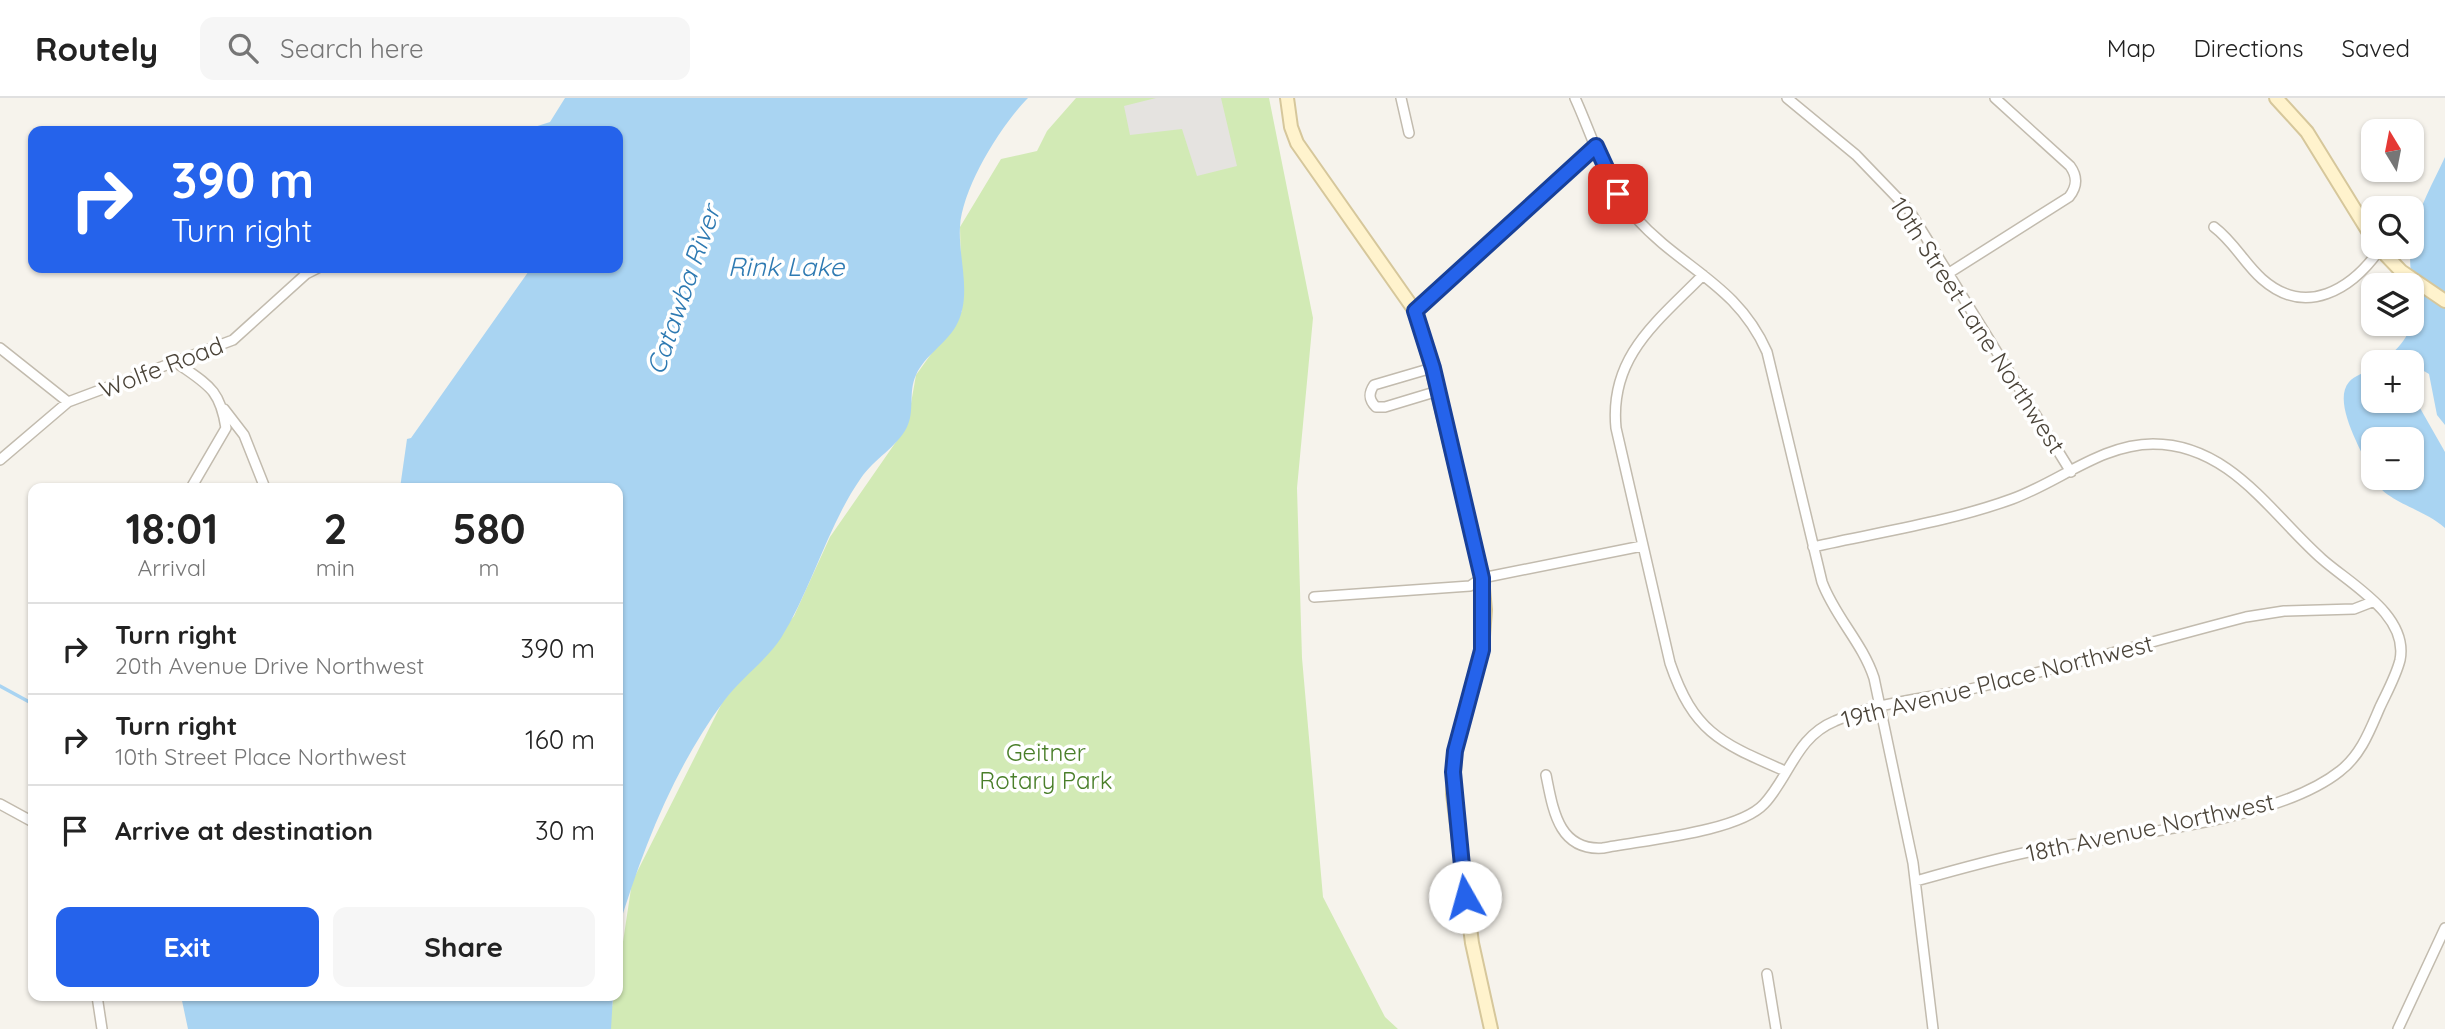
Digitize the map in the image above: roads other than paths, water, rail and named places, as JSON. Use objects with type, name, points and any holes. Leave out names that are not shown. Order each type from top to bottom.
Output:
[{"type":"street","points":[[1287,98],[1291,127],[1297,144],[1415,311],[1433,368],[1482,578],[1482,650],[1455,751],[1453,794],[1472,943],[1491,1029]]},
{"type":"street","points":[[1401,98],[1409,133]]},
{"type":"street","points":[[1575,98],[1618,194],[1634,217],[1738,304],[1753,324],[1767,352],[1828,599],[1869,662],[1880,706],[1916,881],[1933,1029]]},
{"type":"street","name":"10th Street Lane Northwest","points":[[1787,98],[1888,186],[1909,211],[2071,472]]},
{"type":"street","points":[[1949,273],[2069,198],[2076,182],[2070,166],[1995,98]]},
{"type":"street","points":[[2276,98],[2307,132],[2361,219]]},
{"type":"street","points":[[1415,311],[1596,146]]},
{"type":"street","points":[[2214,227],[2235,244],[2264,281],[2280,290],[2301,295],[2323,295],[2345,287],[2358,277],[2369,259]]},
{"type":"street","points":[[2390,259],[2401,271],[2445,301]]},
{"type":"street","name":"Wolfe Road","points":[[0,460],[68,402],[233,340],[308,273]]},
{"type":"street","points":[[1703,275],[1634,348],[1619,380],[1615,404],[1616,428],[1670,663],[1688,706],[1723,742],[1785,771]]},
{"type":"street","points":[[0,348],[68,402]]},
{"type":"street","points":[[177,363],[205,382],[222,402],[226,428],[194,483]]},
{"type":"street","points":[[1433,368],[1374,385],[1369,393],[1376,407],[1385,407],[1438,391]]},
{"type":"street","points":[[223,408],[244,435],[263,483]]},
{"type":"street","name":"18th Avenue Northwest","points":[[1916,881],[2031,852],[2234,815],[2280,801],[2327,780],[2348,764],[2362,745],[2400,660],[2400,643],[2392,620],[2321,558],[2237,474],[2202,453],[2185,448],[2137,445],[2107,454],[2071,472]]},
{"type":"street","points":[[1813,547],[1992,506],[2032,492],[2071,472]]},
{"type":"street","points":[[1314,597],[1470,586],[1482,578],[1642,546]]},
{"type":"street","name":"19th Avenue Place Northwest","points":[[1545,775],[1561,829],[1576,844],[1596,849],[1739,821],[1763,805],[1801,746],[1822,727],[1880,706],[1981,686],[2246,617],[2284,611],[2354,609],[2372,601]]},
{"type":"street","points":[[0,804],[28,819]]},
{"type":"street","points":[[2398,1029],[2445,928]]},
{"type":"street","points":[[1767,974],[1776,1029]]},
{"type":"street","points":[[98,1001],[102,1029]]},
{"type":"water","name":"Rink Lake","points":[[565,98],[1028,98],[995,140],[968,194],[960,227],[964,290],[961,314],[951,333],[916,375],[907,427],[897,441],[866,471],[849,496],[781,638],[724,701],[690,754],[661,811],[623,915],[623,483],[401,483],[407,439],[411,438],[527,273],[623,273],[623,126],[538,126],[550,122]]},
{"type":"water","points":[[2445,157],[2445,425],[2437,415],[2429,374],[2424,371],[2424,350],[2396,350],[2406,336],[2424,336],[2424,273],[2411,273],[2410,259],[2424,259],[2424,202]]},
{"type":"water","points":[[2361,374],[2361,413],[2423,413],[2445,452],[2445,528],[2383,490],[2424,490],[2424,427],[2361,427],[2361,451],[2346,415],[2344,402],[2344,391],[2351,380]]},
{"type":"water","points":[[182,1001],[613,1001],[611,1029],[188,1029]]},
{"type":"waterway","points":[[0,686],[28,701]]},
{"type":"water label","name":"Catawba River","points":[[683,290]]},
{"type":"park label","name":"Geitner Rotary Park","points":[[1046,766]]}]
